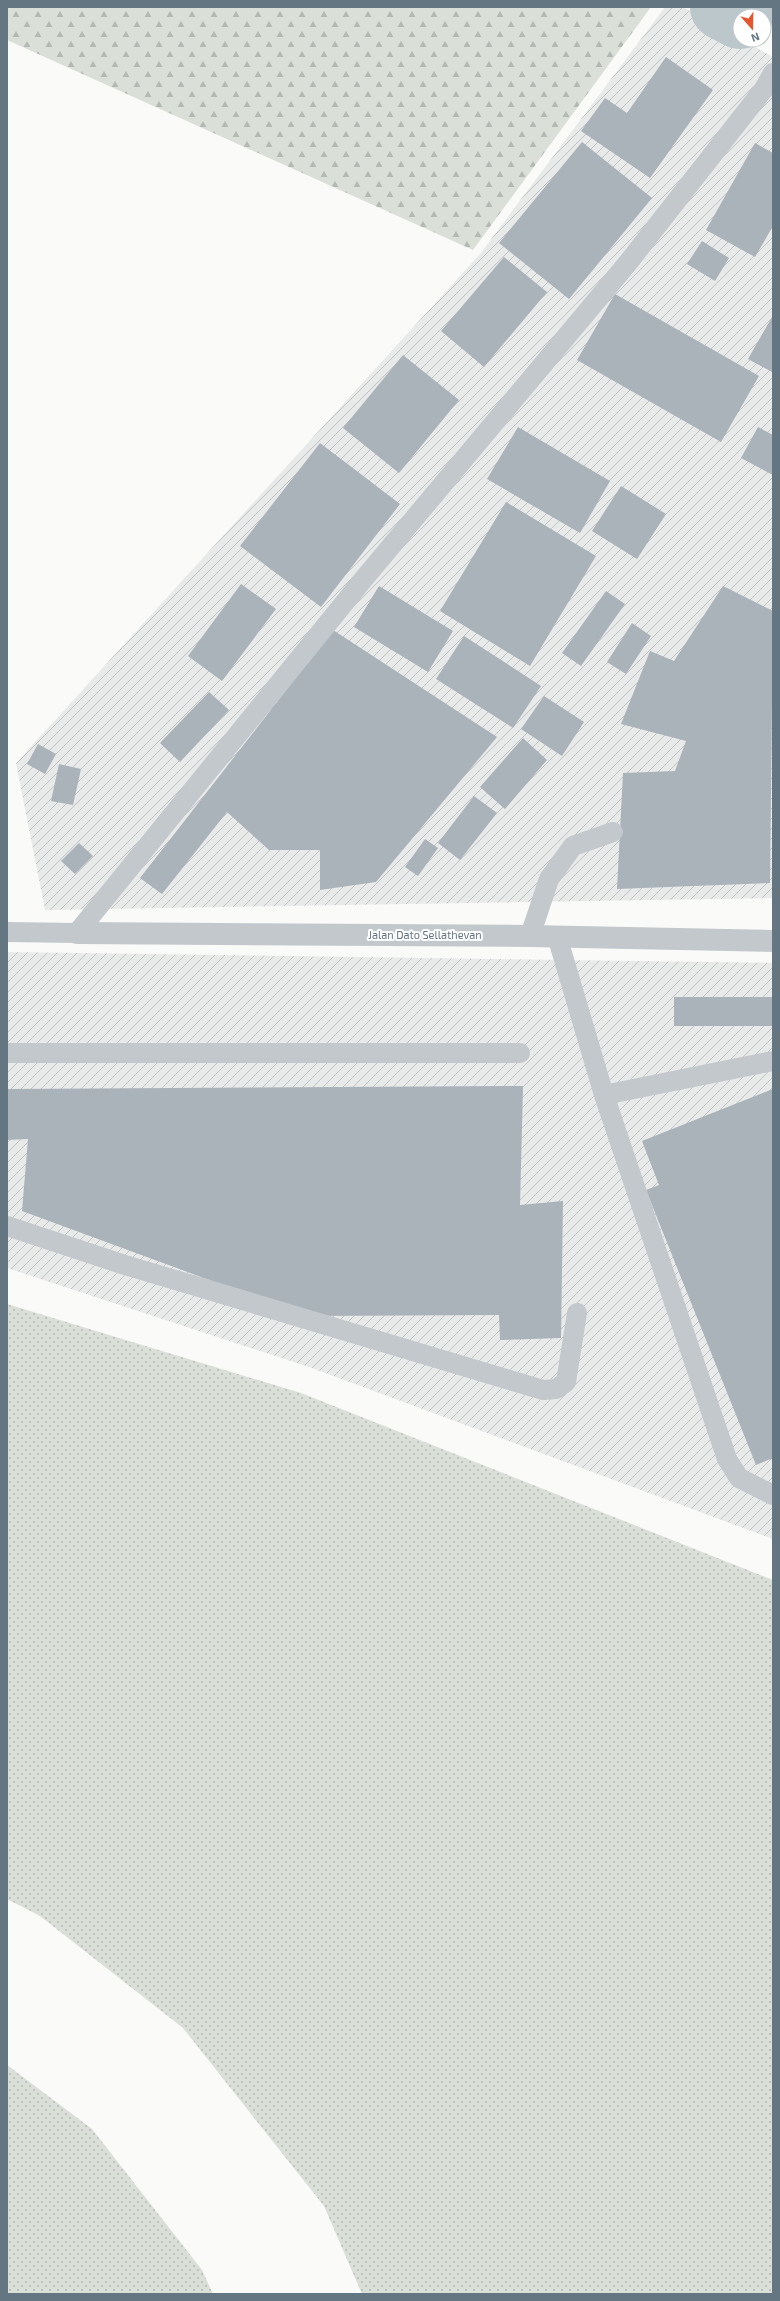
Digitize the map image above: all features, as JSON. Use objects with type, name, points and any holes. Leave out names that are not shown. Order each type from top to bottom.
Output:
[{"type":"street","name":"Jalan Dato Sellathevan","points":[[77,934],[557,936],[773,941]]},
{"type":"lane","points":[[7,932],[77,934],[362,581],[627,264],[768,81]]},
{"type":"lane","points":[[530,936],[549,879],[573,846],[613,832]]},
{"type":"lane","points":[[557,936],[604,1095],[727,1459],[739,1478],[773,1495]]},
{"type":"lane","points":[[7,1053],[520,1053]]},
{"type":"lane","points":[[604,1095],[773,1061]]},
{"type":"lane","points":[[7,1226],[125,1265],[543,1390],[556,1389],[566,1382],[577,1313]]},
{"type":"shaded area","points":[[665,7],[683,7],[732,34],[732,48],[757,48],[773,57],[773,898],[45,910],[16,763],[480,254]]},
{"type":"shaded area","points":[[7,952],[773,963],[773,1539],[309,1367],[7,1268]]},
{"type":"green space","points":[[7,7],[651,7],[473,250],[7,40]]},
{"type":"green space","points":[[7,1304],[301,1393],[773,1580],[773,2294],[362,2294],[324,2206],[183,2028],[40,1916],[7,1899]]},
{"type":"green space","points":[[7,2065],[92,2129],[202,2270],[213,2294],[7,2294]]},
{"type":"building","points":[[666,57],[713,90],[650,178],[581,131],[605,98],[627,113]]},
{"type":"building","points":[[582,142],[652,198],[569,299],[499,243]]},
{"type":"building","points":[[755,143],[773,153],[773,226],[755,257],[706,230]]},
{"type":"building","points":[[702,241],[729,258],[715,281],[687,264]]},
{"type":"building","points":[[504,257],[547,292],[484,367],[441,331]]},
{"type":"building","points":[[615,294],[759,376],[721,442],[577,360]]},
{"type":"building","points":[[773,317],[772,372],[748,359]]},
{"type":"building","points":[[403,355],[459,400],[399,473],[343,428]]},
{"type":"building","points":[[518,427],[610,481],[580,533],[487,479]]},
{"type":"building","points":[[758,427],[773,435],[773,475],[741,458]]},
{"type":"building","points":[[320,443],[400,504],[321,607],[240,546]]},
{"type":"building","points":[[621,486],[666,514],[637,559],[592,531]]},
{"type":"building","points":[[506,502],[596,556],[530,666],[440,611]]},
{"type":"building","points":[[241,584],[276,609],[222,681],[188,656]]},
{"type":"building","points":[[379,586],[453,631],[428,672],[354,627]]},
{"type":"building","points":[[723,586],[773,611],[770,883],[617,889],[623,773],[675,771],[686,741],[621,724],[650,651],[674,661]]},
{"type":"building","points":[[606,591],[625,604],[581,666],[562,653]]},
{"type":"building","points":[[632,623],[651,636],[626,674],[607,662]]},
{"type":"building","points":[[333,630],[497,737],[376,882],[320,890],[320,850],[269,850],[227,812],[162,894],[140,878]]},
{"type":"building","points":[[464,636],[541,686],[513,728],[436,679]]},
{"type":"building","points":[[209,692],[229,710],[180,762],[160,743]]},
{"type":"building","points":[[544,696],[584,722],[562,756],[521,729]]},
{"type":"building","points":[[523,738],[547,760],[505,809],[480,787]]},
{"type":"building","points":[[38,744],[56,754],[45,774],[27,764]]},
{"type":"building","points":[[59,764],[81,769],[73,805],[51,801]]},
{"type":"building","points":[[474,796],[497,813],[460,860],[438,843]]},
{"type":"building","points":[[425,839],[438,848],[418,876],[405,867]]},
{"type":"building","points":[[79,843],[93,856],[75,874],[61,861]]},
{"type":"building","points":[[674,997],[773,997],[773,1026],[674,1026]]},
{"type":"building","points":[[523,1086],[520,1205],[563,1201],[561,1338],[500,1340],[499,1315],[307,1316],[22,1211],[28,1139],[7,1140],[7,1089]]},
{"type":"building","points":[[773,1089],[773,1458],[756,1465],[646,1190],[659,1185],[642,1141]]},
{"type":"waterway","points":[[723,7],[732,12]]}]
